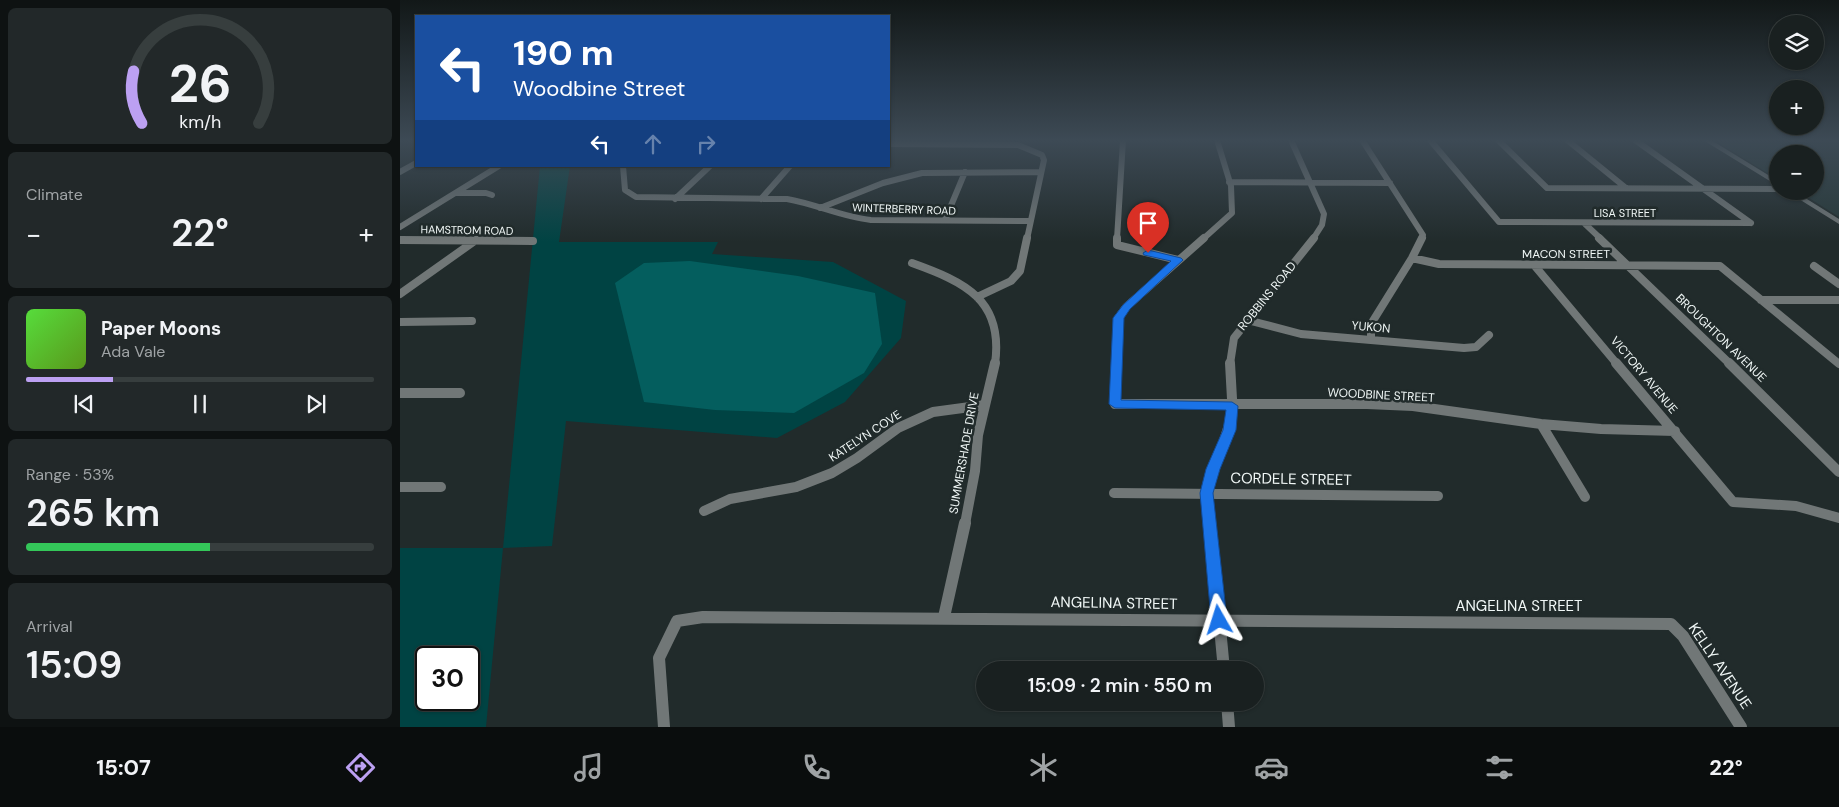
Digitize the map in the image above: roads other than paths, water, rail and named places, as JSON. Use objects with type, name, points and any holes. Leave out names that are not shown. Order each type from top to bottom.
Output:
[{"type":"street","points":[[400,227],[486,174]]},
{"type":"street","name":"WINTERBERRY ROAD","points":[[624,174],[625,190],[629,194],[648,198],[761,199],[804,202],[852,218],[1030,221]]},
{"type":"street","points":[[676,199],[702,174]]},
{"type":"street","points":[[761,199],[783,174]]},
{"type":"street","points":[[820,208],[895,178],[912,174]]},
{"type":"street","points":[[945,220],[964,174]]},
{"type":"street","points":[[912,263],[946,276],[963,285],[978,297],[997,289],[1017,276],[1020,271],[1041,174]]},
{"type":"street","points":[[1121,174],[1117,245],[1178,260],[1232,213],[1234,206],[1228,174]]},
{"type":"street","name":"ROBBINS ROAD","points":[[1223,661],[1206,493],[1213,469],[1229,430],[1232,406],[1229,355],[1234,338],[1322,225],[1324,214],[1306,174]]},
{"type":"street","points":[[1371,339],[1371,324],[1412,258],[1423,235],[1384,174]]},
{"type":"street","name":"LISA STREET","points":[[1459,174],[1499,222],[1751,223]]},
{"type":"street","points":[[1533,174],[1547,188],[1769,189]]},
{"type":"street","points":[[1609,174],[1626,188]]},
{"type":"street","points":[[1682,174],[1751,223]]},
{"type":"street","points":[[1230,182],[1390,183]]},
{"type":"street","points":[[456,193],[486,193],[492,195]]},
{"type":"street","points":[[1804,200],[1839,222]]},
{"type":"street","name":"BROUGHTON AVENUE","points":[[1584,223],[1830,461],[1839,472]]},
{"type":"street","name":"HAMSTROM ROAD","points":[[400,240],[533,241]]},
{"type":"street","points":[[400,294],[476,240]]},
{"type":"street","name":"MACON STREET","points":[[1412,258],[1439,264],[1720,266],[1765,302]]},
{"type":"street","name":"WOODBINE STREET","points":[[1178,260],[1126,307],[1118,318],[1115,404],[1232,406],[1367,404],[1413,406],[1541,424],[1601,429],[1675,431]]},
{"type":"street","name":"VICTORY AVENUE","points":[[1534,265],[1733,502],[1796,506],[1839,518]]},
{"type":"street","points":[[1814,266],[1839,284]]},
{"type":"street","name":"SUMMERSHADE DRIVE","points":[[944,617],[974,475],[978,437],[997,351],[994,324],[978,297]]},
{"type":"street","points":[[1765,302],[1839,300]]},
{"type":"street","points":[[1765,302],[1839,305]]},
{"type":"street","points":[[1765,302],[1839,364]]},
{"type":"street","name":"YUKON","points":[[1247,320],[1301,334],[1464,348],[1476,347],[1489,335]]},
{"type":"street","points":[[400,322],[472,321]]},
{"type":"street","points":[[400,393],[460,393]]},
{"type":"street","name":"KATELYN COVE","points":[[704,511],[730,499],[796,486],[832,473],[857,458],[898,428],[933,412],[985,405]]},
{"type":"street","points":[[1541,424],[1586,497]]},
{"type":"street","points":[[400,487],[441,488]]},
{"type":"street","name":"CORDELE STREET","points":[[1114,493],[1438,496]]},
{"type":"street","name":"ANGELINA STREET","points":[[664,727],[659,658],[677,621],[703,617],[944,617],[1671,624]]},
{"type":"street","name":"KELLY AVENUE","points":[[1671,624],[1683,636],[1742,727]]},
{"type":"street","points":[[1228,711],[1229,727]]}]
